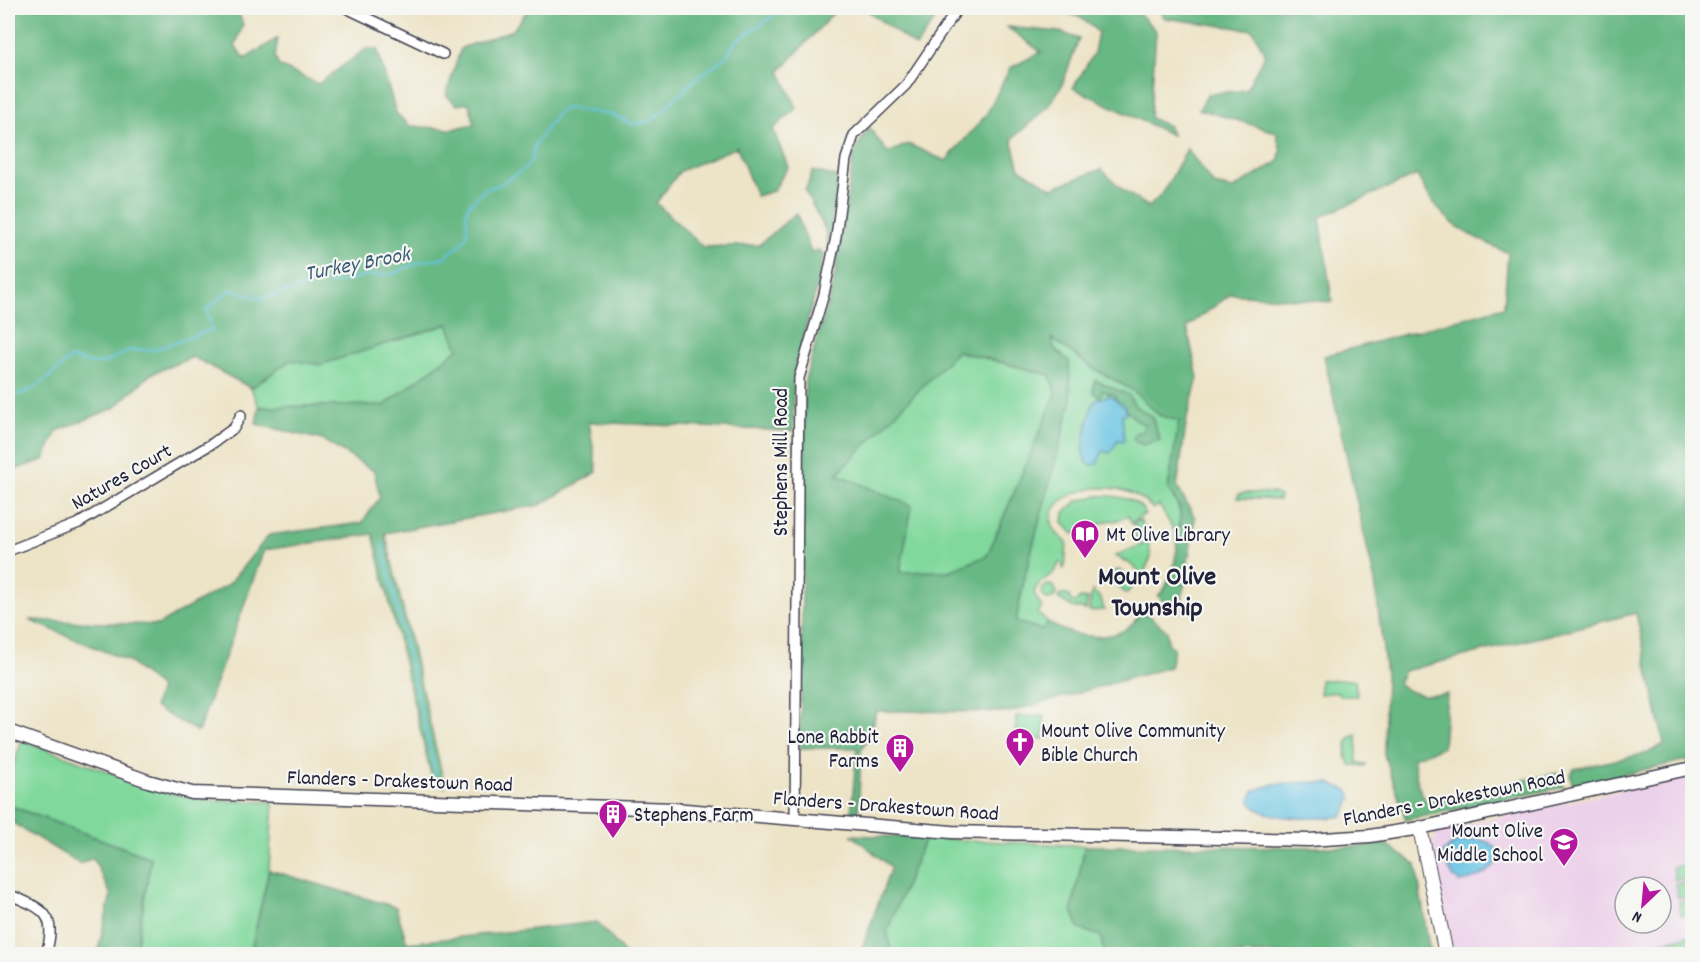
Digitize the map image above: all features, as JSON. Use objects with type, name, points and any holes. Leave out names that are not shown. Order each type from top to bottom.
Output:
[{"type":"main road","points":[[1420,828],[1446,954]]},
{"type":"street","points":[[346,8],[444,54]]},
{"type":"street","name":"Stephens Mill Road","points":[[795,818],[799,378],[824,294],[836,237],[846,159],[854,135],[906,85],[958,8]]},
{"type":"street","name":"Natures Court","points":[[8,551],[79,523],[213,442],[234,428],[241,415]]},
{"type":"street","name":"Flanders - Drakestown Road","points":[[8,731],[139,778],[192,793],[672,809],[952,832],[1309,840],[1370,836],[1420,828],[1692,768]]},
{"type":"street","points":[[8,894],[36,906],[48,918],[51,933],[46,954]]},
{"type":"shaded area","name":"Mount Olive Middle School","points":[[1692,775],[1692,954],[1452,954],[1432,846],[1437,831]]},
{"type":"green space","points":[[8,8],[237,8],[243,25],[235,46],[245,59],[278,38],[275,57],[279,66],[318,84],[366,49],[377,49],[396,113],[410,126],[452,129],[474,124],[469,103],[457,105],[446,95],[461,48],[513,30],[529,8],[838,8],[780,71],[797,108],[773,129],[788,167],[773,191],[756,196],[737,147],[680,171],[656,203],[703,247],[759,245],[796,213],[811,252],[819,250],[823,255],[820,275],[793,375],[793,431],[589,422],[597,472],[540,505],[385,533],[445,787],[433,783],[373,534],[264,550],[198,732],[154,707],[160,688],[128,661],[29,620],[158,625],[229,584],[269,535],[362,523],[380,497],[374,471],[323,440],[256,424],[259,407],[385,405],[458,349],[448,324],[320,365],[291,360],[251,388],[193,357],[151,374],[114,408],[57,431],[44,460],[8,472]]},
{"type":"green space","points":[[864,8],[943,8],[916,47]]},
{"type":"green space","points":[[1045,8],[1134,8],[1156,31],[1150,118],[1169,126],[1172,135],[1073,88],[1094,53],[1098,32],[1080,17]]},
{"type":"green space","points":[[1156,8],[1692,8],[1692,759],[1573,786],[1570,775],[1574,769],[1648,753],[1664,744],[1636,613],[1404,671],[1398,683],[1409,691],[1427,695],[1447,694],[1443,747],[1413,758],[1418,785],[1426,801],[1557,773],[1564,787],[1406,820],[1384,754],[1386,674],[1375,582],[1324,356],[1504,307],[1508,253],[1454,224],[1435,204],[1417,175],[1320,217],[1332,302],[1231,294],[1187,327],[1198,378],[1187,418],[1177,487],[1195,518],[1180,612],[1172,611],[1158,596],[1165,588],[1173,570],[1177,549],[1175,532],[1180,523],[1180,508],[1168,489],[1179,421],[1159,415],[1134,391],[1093,368],[1051,338],[1055,350],[1069,361],[1071,402],[1024,579],[1016,622],[1042,630],[1048,622],[1070,632],[1097,636],[1122,631],[1132,624],[1139,614],[1147,614],[1167,631],[1168,643],[1174,648],[1170,667],[1010,712],[876,711],[872,731],[861,750],[858,818],[851,814],[857,748],[800,748],[805,380],[834,281],[854,153],[869,127],[888,153],[908,144],[946,161],[986,115],[1010,68],[1041,52],[1007,27],[1060,32],[1079,39],[1062,85],[1049,106],[1012,139],[1020,169],[1052,188],[1101,169],[1124,191],[1149,207],[1163,193],[1187,149],[1214,185],[1233,189],[1278,162],[1281,151],[1276,132],[1199,109],[1208,94],[1246,90],[1265,54],[1253,30],[1165,18]],"holes":[[[957,351],[1050,375],[1056,394],[987,556],[949,571],[900,572],[912,506],[837,474]]]},
{"type":"green space","points":[[813,171],[838,177],[828,245],[825,229],[805,191]]},
{"type":"green space","points":[[449,324],[458,349],[385,405],[259,407],[251,388],[291,360],[320,364]]},
{"type":"green space","points":[[1051,338],[1093,368],[1134,391],[1159,415],[1179,421],[1168,489],[1179,510],[1180,520],[1175,532],[1159,505],[1153,509],[1135,495],[1114,489],[1093,489],[1074,494],[1060,503],[1052,514],[1054,528],[1067,542],[1065,567],[1063,569],[1063,564],[1059,563],[1054,572],[1039,584],[1034,593],[1042,608],[1037,613],[1048,622],[1043,630],[1016,622],[1024,579],[1071,402],[1062,354],[1055,350]]},
{"type":"green space","points":[[957,351],[1050,375],[1056,394],[987,556],[949,571],[900,572],[836,474]]},
{"type":"green space","points":[[1095,380],[1129,395],[1135,406],[1152,417],[1160,440],[1143,445],[1133,440],[1135,433],[1143,431],[1144,424],[1115,403],[1115,395],[1102,391],[1100,398],[1093,391]]},
{"type":"green space","points":[[1274,493],[1280,497],[1279,500],[1237,498],[1239,494]]},
{"type":"green space","points":[[1097,496],[1124,498],[1137,504],[1145,514],[1131,523],[1129,516],[1073,534],[1063,523],[1064,513],[1077,501]]},
{"type":"green space","points":[[1140,520],[1150,537],[1138,542],[1135,534],[1138,530],[1133,524]]},
{"type":"green space","points":[[1148,542],[1151,557],[1143,575],[1129,563],[1115,556]]},
{"type":"green space","points":[[1119,570],[1136,583],[1126,594],[1111,579],[1113,572]]},
{"type":"green space","points":[[1046,585],[1052,585],[1056,592],[1052,599],[1046,599],[1042,595],[1042,589]]},
{"type":"green space","points":[[1092,591],[1101,598],[1104,610],[1089,611]]},
{"type":"green space","points":[[1061,594],[1069,596],[1071,601],[1076,602],[1080,598],[1088,599],[1086,610],[1072,607],[1058,598]]},
{"type":"green space","points":[[1320,680],[1355,680],[1357,696],[1340,696],[1339,692],[1320,694]]},
{"type":"green space","points":[[1016,716],[1044,716],[1044,739],[1015,737]]},
{"type":"green space","points":[[1357,734],[1357,763],[1366,764],[1364,766],[1351,765],[1346,756],[1348,739]]},
{"type":"green space","points":[[22,740],[160,791],[205,800],[273,802],[269,870],[251,950],[246,954],[158,954],[137,943],[151,858],[8,805],[8,781]]},
{"type":"green space","points":[[8,805],[151,858],[137,943],[158,954],[97,954],[111,895],[93,858],[80,864],[8,820]]},
{"type":"green space","points":[[852,835],[925,838],[887,931],[892,954],[860,954],[891,867]]},
{"type":"green space","points":[[925,838],[1085,846],[1072,910],[1101,936],[1104,954],[892,954],[887,931]]},
{"type":"green space","points":[[1386,844],[1416,865],[1430,954],[1104,954],[1101,936],[1079,929],[1072,910],[1085,846],[1352,847]]},
{"type":"green space","points":[[1692,863],[1692,877],[1675,880],[1673,867]]},
{"type":"green space","points":[[269,870],[396,907],[407,943],[597,922],[625,954],[246,954],[251,950]]},
{"type":"green space","points":[[1692,881],[1692,895],[1678,898],[1676,884]]},
{"type":"green space","points":[[1692,899],[1692,913],[1681,915],[1679,902]]},
{"type":"green space","points":[[1692,935],[1692,954],[1627,954],[1626,950]]},
{"type":"water","points":[[1110,395],[1125,407],[1126,414],[1122,414],[1124,441],[1118,440],[1110,453],[1103,451],[1097,464],[1090,465],[1084,455],[1084,447],[1092,406],[1096,400]]},
{"type":"water","points":[[1330,783],[1349,791],[1352,799],[1342,816],[1292,818],[1277,816],[1255,808],[1250,801],[1253,791],[1274,784]]},
{"type":"water","points":[[1478,839],[1497,850],[1496,863],[1481,875],[1460,882],[1453,877],[1442,853],[1454,843]]},
{"type":"waterway","name":"Turkey Brook","points":[[8,396],[35,387],[71,358],[94,364],[104,363],[130,350],[154,350],[213,329],[206,310],[230,290],[263,298],[322,282],[334,284],[362,276],[392,274],[417,263],[445,257],[461,244],[467,235],[468,206],[484,190],[499,185],[527,167],[531,161],[535,144],[558,113],[565,108],[613,115],[632,124],[650,122],[697,78],[727,56],[735,42],[785,8]]},
{"type":"waterway","points":[[382,544],[436,775]]},
{"type":"place","name":"Mt Olive Library","points":[[1085,560]]},
{"type":"place","name":"Mount Olive Community Bible Church","points":[[1020,768]]},
{"type":"place","name":"Lone Rabbit Farms","points":[[900,774]]},
{"type":"place","name":"Stephens Farm","points":[[613,840]]},
{"type":"place","name":"Mount Olive Middle School","points":[[1564,868]]},
{"type":"district","name":"Mount Olive Township","points":[[1157,590]]}]
